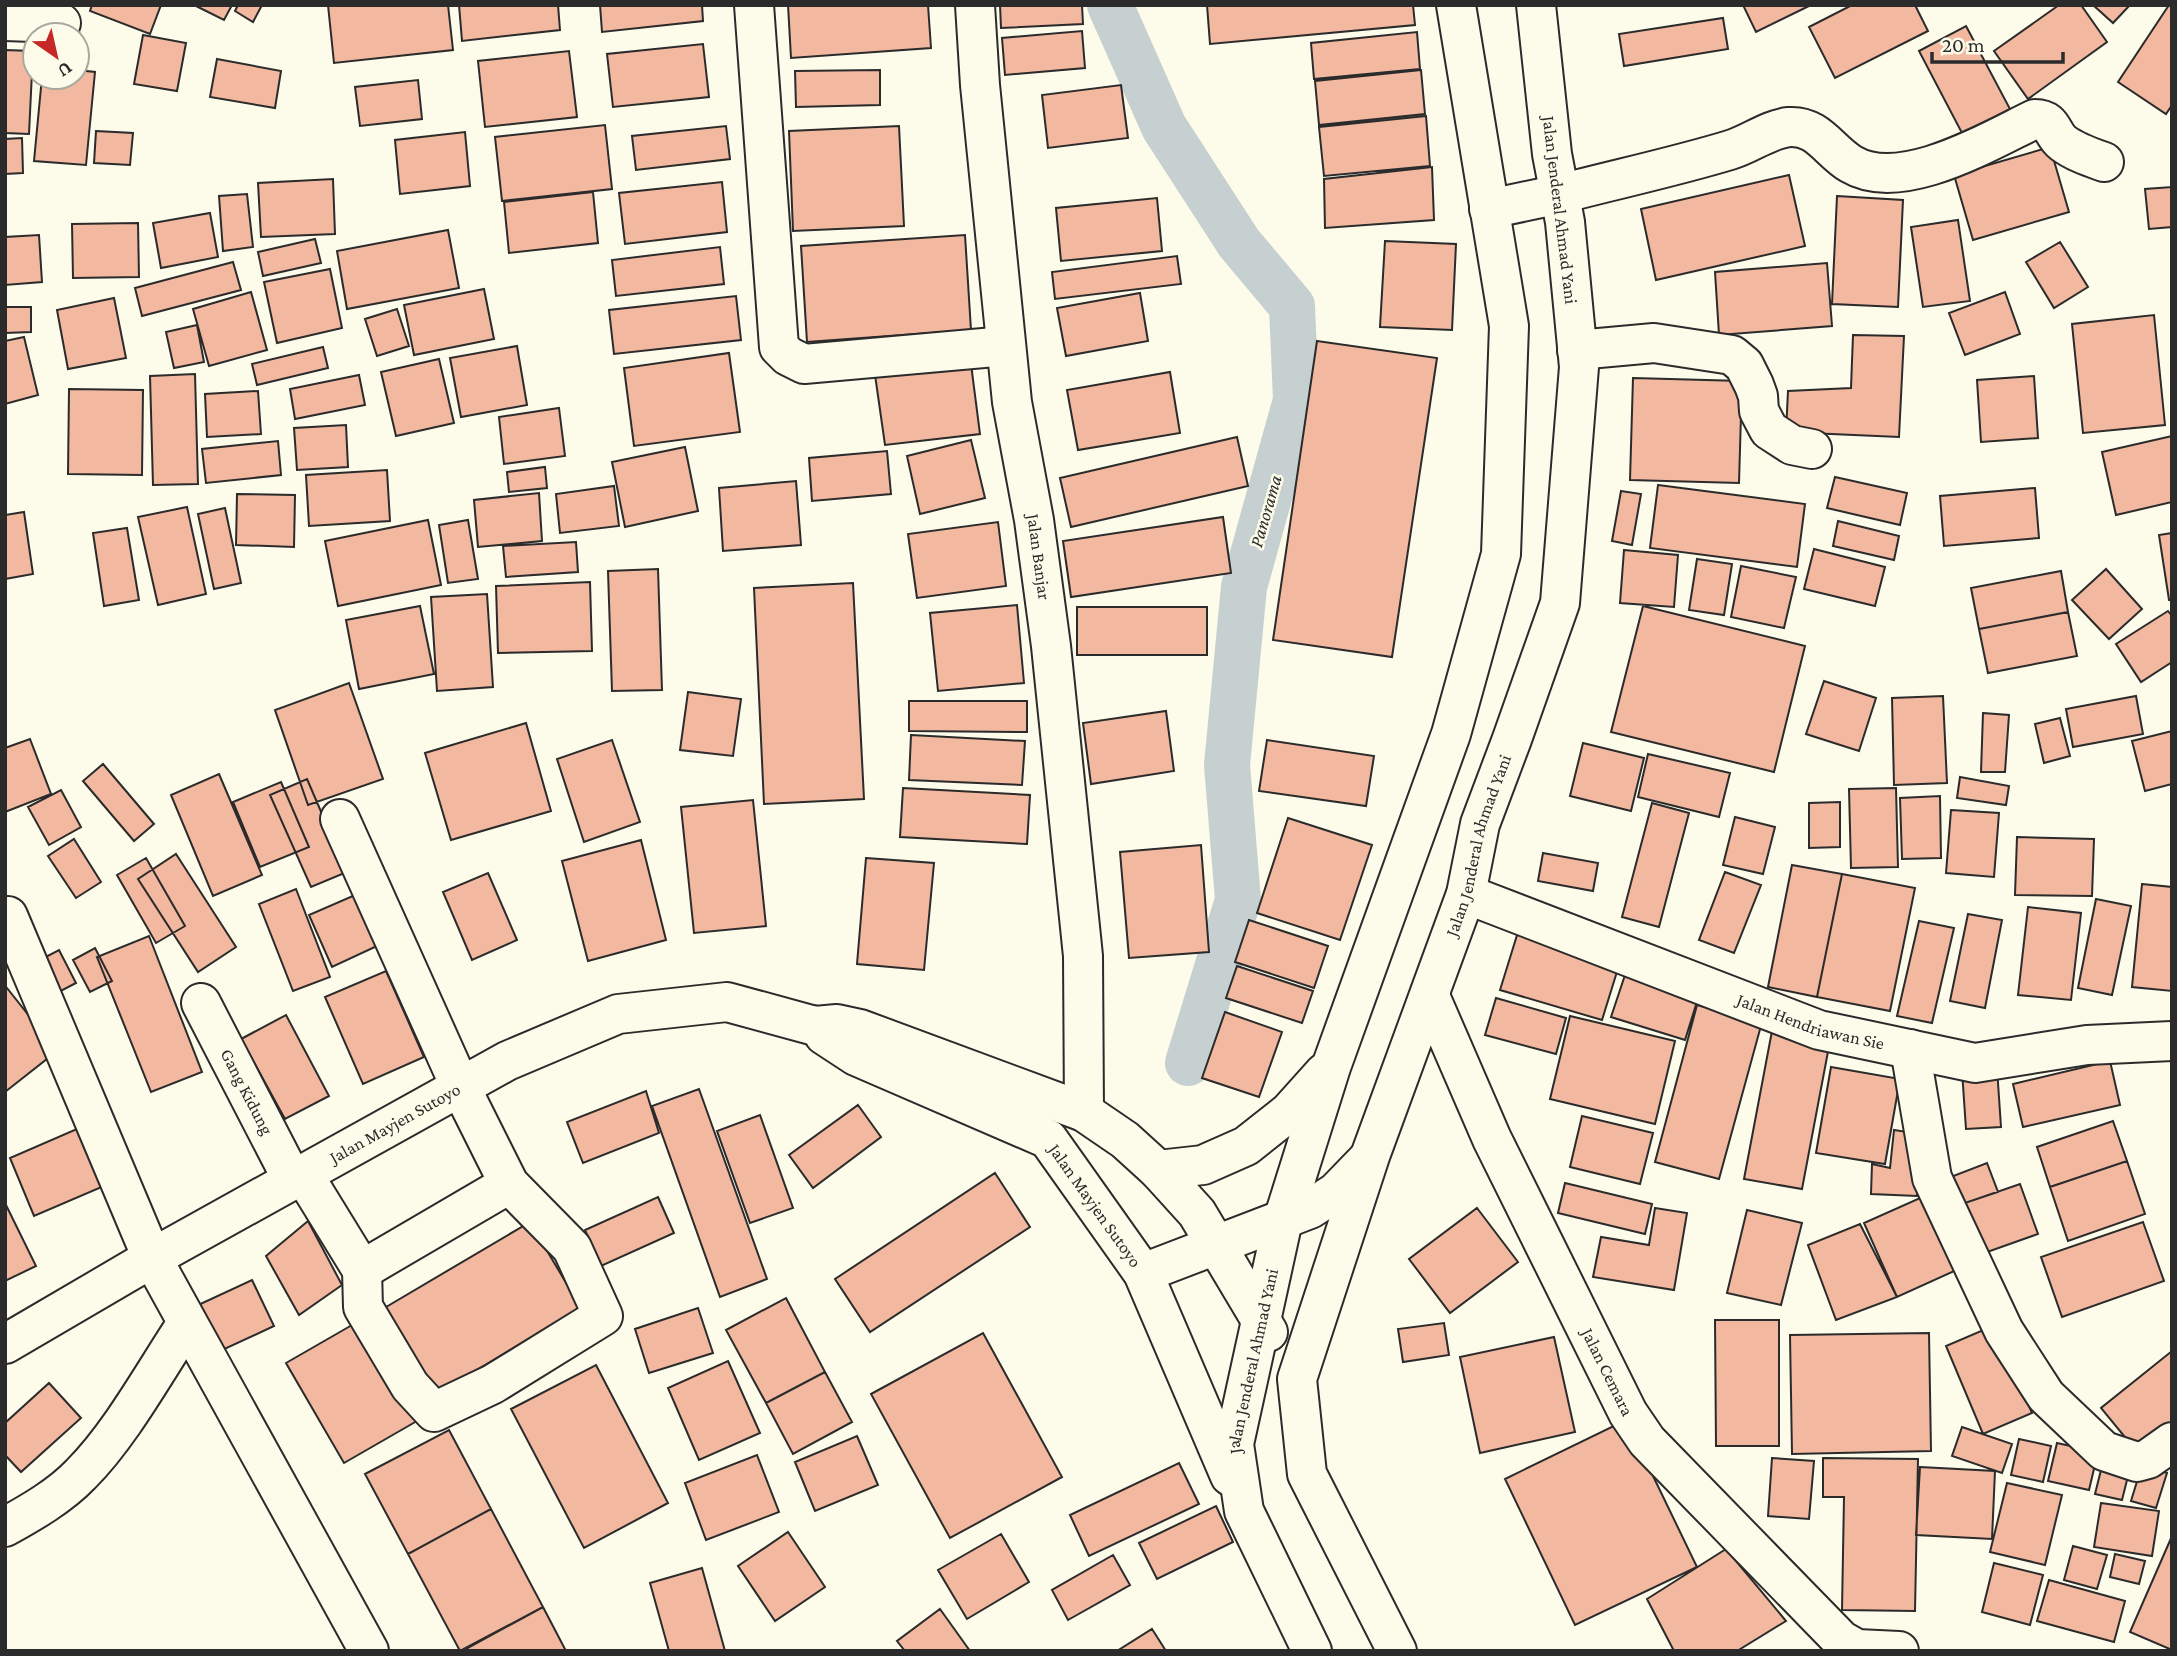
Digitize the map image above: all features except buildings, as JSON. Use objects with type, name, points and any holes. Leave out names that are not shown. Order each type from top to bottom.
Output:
[{"type":"main road","points":[[754,5],[779,347],[788,356],[804,364],[1006,346]]},
{"type":"main road","name":"Jalan Banjar","points":[[975,5],[979,85],[1012,402],[1034,520],[1049,634],[1083,956],[1084,1112]]},
{"type":"main road","name":"Jalan Jenderal Ahmad Yani","points":[[1312,1651],[1244,1511],[1234,1444],[1283,1220],[1331,1066],[1451,734],[1501,554],[1509,326],[1456,5]]},
{"type":"main road","name":"Jalan Jenderal Ahmad Yani","points":[[1398,1651],[1307,1474],[1297,1379],[1370,1157],[1466,894],[1480,824],[1560,603],[1578,367],[1565,222],[1552,154],[1536,5]]},
{"type":"main road","points":[[1489,209],[1560,194],[1732,150],[1779,128],[1805,128],[1817,134],[1835,153],[1853,165],[1865,170],[1896,173],[1924,169],[2035,119],[2044,119],[2051,124],[2060,141],[2104,162]]},
{"type":"main road","points":[[1577,350],[1654,343],[1732,355],[1744,365],[1754,385],[1759,411],[1769,430],[1792,445],[1812,449]]},
{"type":"main road","points":[[340,819],[460,1086],[509,1184],[572,1248],[603,1316],[493,1384],[433,1412],[410,1385],[363,1307],[362,1269],[509,1184]]},
{"type":"main road","name":"Jalan Hendriawan Sie","points":[[1466,894],[1819,1030],[1975,1063],[2087,1045],[2172,1041]]},
{"type":"main road","points":[[8,916],[152,1258],[369,1651]]},
{"type":"main road","name":"Jalan Cemara","points":[[1430,996],[1492,1139],[1634,1422],[1647,1441],[1830,1646],[1899,1651]]},
{"type":"main road","name":"Jalan Mayjen Sutoyo","points":[[5,1344],[297,1176],[507,1061],[618,1014],[727,1002],[815,1026],[837,1024],[860,1029],[1084,1112],[1125,1140],[1158,1170],[1197,1213],[1297,1379]]},
{"type":"main road","name":"Gang Kidung","points":[[201,1003],[297,1176],[362,1269]]},
{"type":"main road","name":"Jalan Mayjen Sutoyo","points":[[815,1026],[830,1041],[856,1056],[1048,1139],[1143,1273],[1244,1511]]},
{"type":"main road","points":[[1910,1049],[1932,1178],[2004,1331],[2046,1396],[2104,1451],[2137,1462],[2148,1460],[2172,1442]]},
{"type":"main road","points":[[1158,1170],[1203,1165],[1246,1146],[1289,1112],[1331,1066]]},
{"type":"main road","points":[[1143,1273],[1310,1209],[1336,1192],[1370,1157]]},
{"type":"main road","points":[[5,1527],[48,1501],[80,1475],[105,1447],[187,1323]]},
{"type":"waterway","name":"Panorama","points":[[1110,5],[1164,127],[1239,243],[1292,306],[1296,400],[1244,587],[1227,765],[1238,900],[1188,1063]]}]
